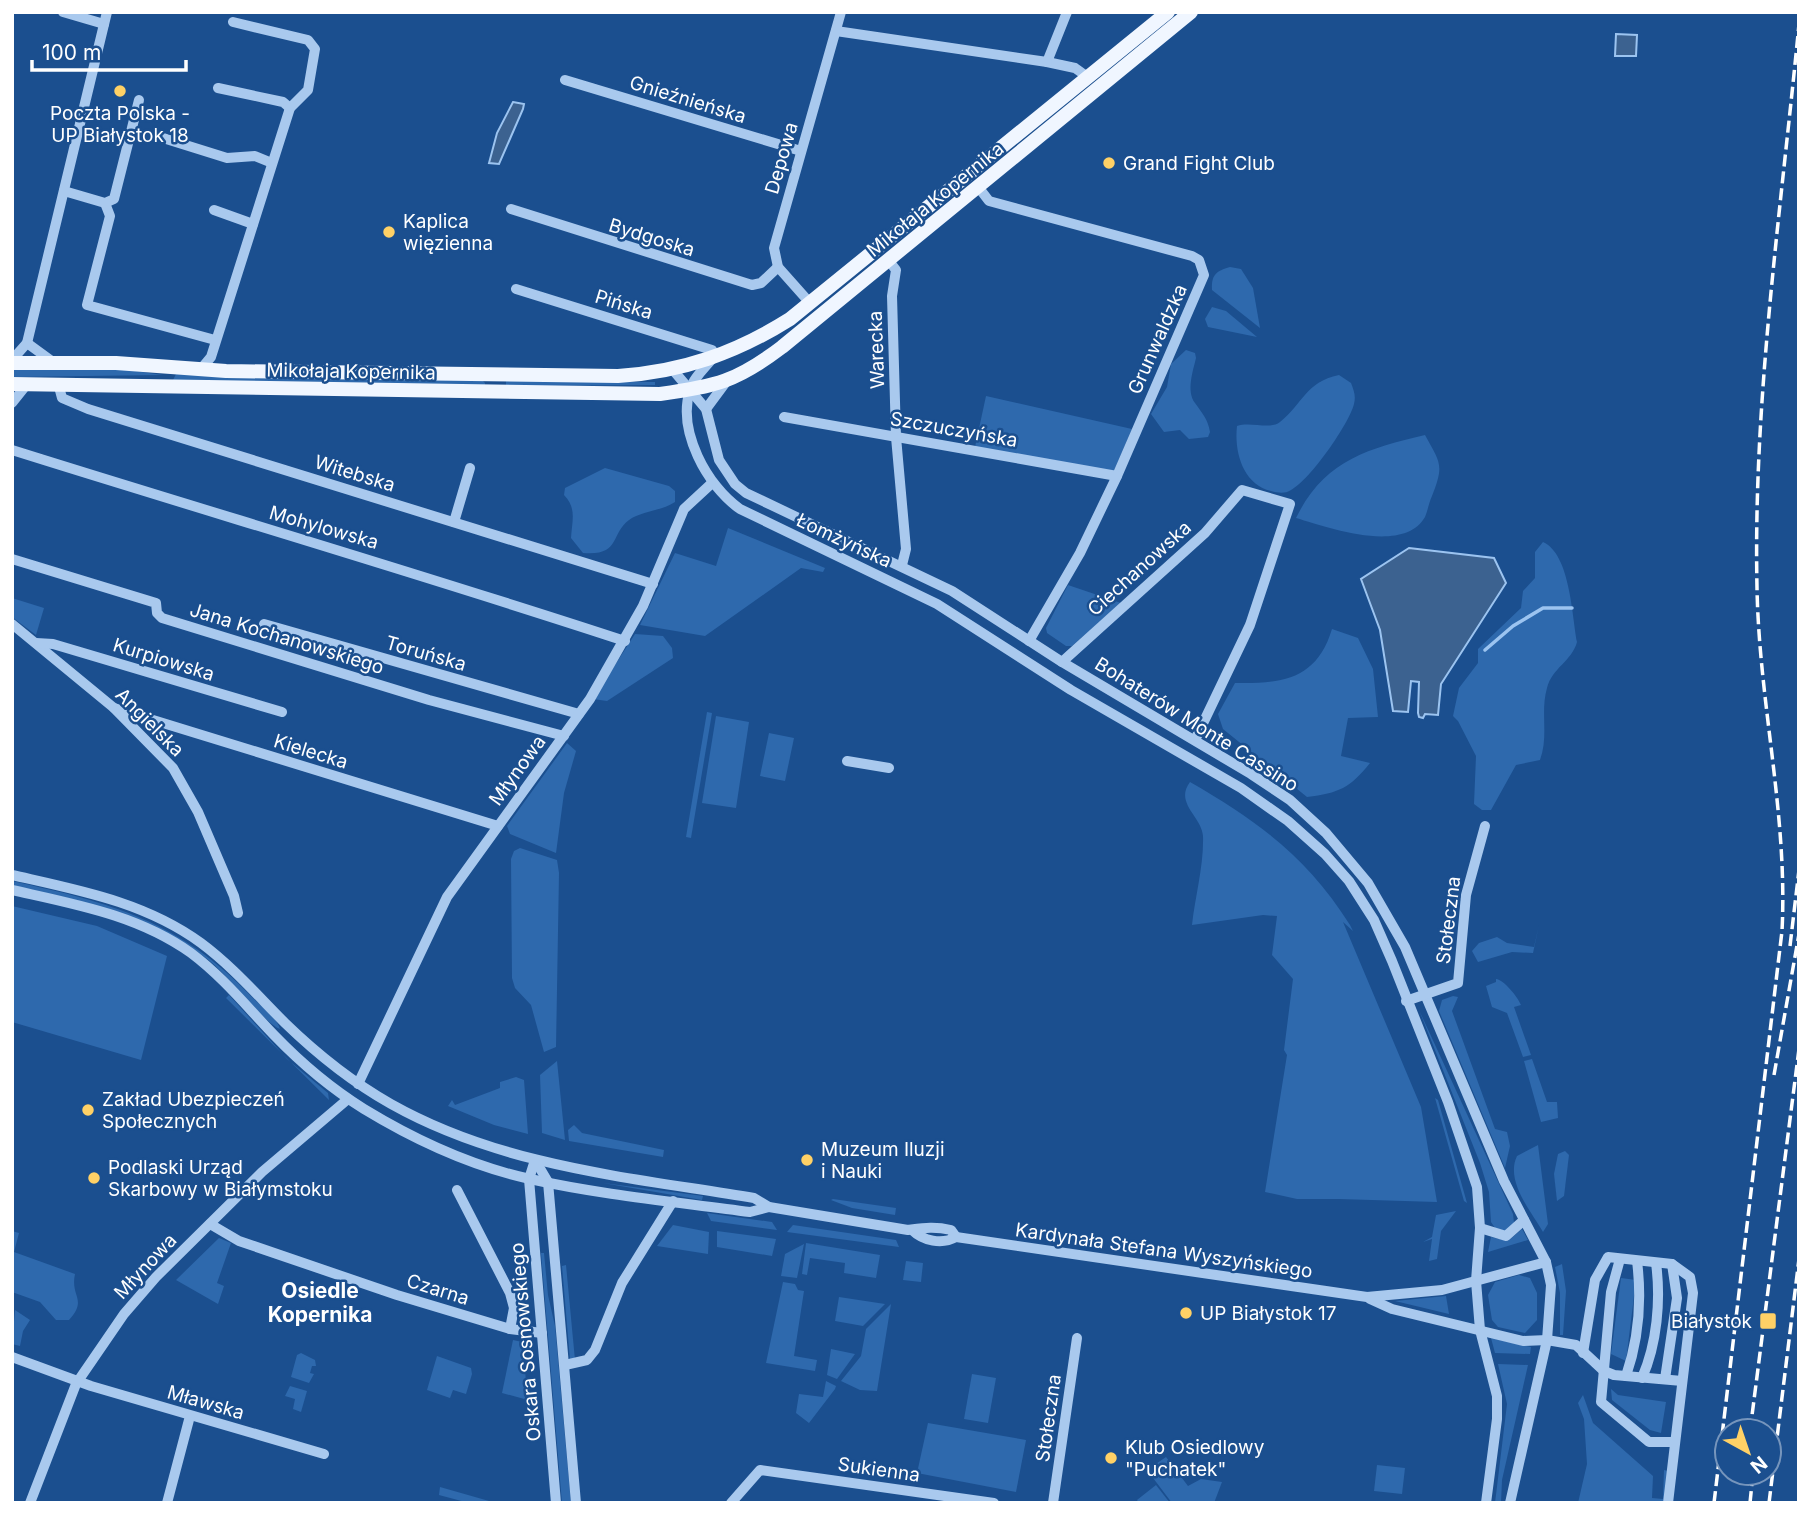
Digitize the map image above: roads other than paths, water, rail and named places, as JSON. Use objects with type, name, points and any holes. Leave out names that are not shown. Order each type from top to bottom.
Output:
[{"type":"main road","name":"Mikołaja Kopernika","points":[[12,361],[226,371],[618,376],[673,370],[712,359],[764,336],[810,303],[1168,12]]},
{"type":"main road","name":"Mikołaja Kopernika","points":[[12,384],[660,394],[726,382],[751,370],[888,261],[1191,12]]},
{"type":"main road","points":[[153,387],[167,377],[166,370],[160,366]]},
{"type":"main road","points":[[491,374],[491,393]]},
{"type":"street","points":[[12,361],[27,343],[106,18],[63,12]]},
{"type":"street","name":"Depowa","points":[[778,267],[774,248],[841,12]]},
{"type":"street","points":[[1047,62],[1068,12]]},
{"type":"street","points":[[201,369],[211,357],[290,108],[307,90],[314,45],[308,40],[233,22]]},
{"type":"street","points":[[836,31],[1047,62],[1075,68],[1089,78]]},
{"type":"street","name":"Gnieźnieńska","points":[[565,80],[801,152]]},
{"type":"street","points":[[219,88],[283,102],[290,108]]},
{"type":"street","points":[[64,191],[105,203],[114,199],[139,100]]},
{"type":"street","points":[[163,138],[227,158],[255,156],[272,163]]},
{"type":"street","name":"Grunwaldzka","points":[[979,188],[989,201],[1185,254],[1199,260],[1203,267],[1203,281],[1186,311],[1117,476],[1080,553],[1030,641]]},
{"type":"street","points":[[105,203],[110,215],[87,305],[215,340]]},
{"type":"street","name":"Bydgoska","points":[[511,209],[752,285],[761,283],[778,267]]},
{"type":"street","points":[[214,210],[253,224]]},
{"type":"street","name":"Warecka","points":[[888,261],[896,270],[892,296],[896,437],[906,549],[902,565]]},
{"type":"street","points":[[778,267],[810,303]]},
{"type":"street","name":"Pińska","points":[[516,289],[712,350],[712,359]]},
{"type":"street","points":[[27,343],[55,363]]},
{"type":"street","points":[[211,357],[226,371]]},
{"type":"street","points":[[673,370],[690,390],[712,359]]},
{"type":"street","points":[[706,409],[726,382]]},
{"type":"street","points":[[12,403],[29,383]]},
{"type":"street","name":"Witebska","points":[[58,383],[62,398],[66,401],[653,584]]},
{"type":"street","name":"Łomżyńska","points":[[690,390],[706,409],[719,460],[735,484],[763,503],[883,556],[952,591],[1062,662]]},
{"type":"street","name":"Łomżyńska","points":[[690,390],[686,406],[694,446],[711,484],[740,509],[937,604],[1071,690]]},
{"type":"street","name":"Szczuczyńska","points":[[785,417],[1117,476]]},
{"type":"street","name":"Mohylowska","points":[[12,450],[312,544],[398,567],[625,641]]},
{"type":"street","points":[[454,522],[470,468]]},
{"type":"street","name":"Młynowa","points":[[358,1084],[447,897],[579,714],[625,641],[653,584],[684,509],[711,484]]},
{"type":"street","name":"Ciechanowska","points":[[1062,662],[1205,533],[1238,498],[1242,490],[1290,503],[1250,625],[1195,740]]},
{"type":"street","points":[[871,571],[867,567],[869,558],[876,554],[883,556]]},
{"type":"street","name":"Jana Kochanowskiego","points":[[12,559],[156,603],[157,613],[162,618],[429,700],[564,737]]},
{"type":"street","name":"Angielska","points":[[12,624],[114,708],[173,768],[198,812],[234,896],[238,913]]},
{"type":"street","name":"Toruńska","points":[[264,624],[579,714]]},
{"type":"street","name":"Kurpiowska","points":[[36,643],[53,644],[282,712]]},
{"type":"street","name":"Bohaterów Monte Cassino","points":[[1062,662],[1195,740],[1290,800],[1350,860],[1391,919],[1499,1170],[1546,1262],[1551,1297],[1547,1340]]},
{"type":"street","name":"Bohaterów Monte Cassino","points":[[1071,690],[1241,788],[1288,821],[1325,854],[1349,881],[1383,941],[1472,1170],[1480,1203],[1476,1281],[1480,1330]]},
{"type":"street","name":"Kielecka","points":[[114,708],[498,826]]},
{"type":"street","points":[[847,761],[889,768]]},
{"type":"street","points":[[1241,788],[1251,783],[1251,774]]},
{"type":"street","name":"Stołeczna","points":[[1423,995],[1458,983],[1466,895],[1485,826]]},
{"type":"street","name":"Kardynała Stefana Wyszyńskiego","points":[[12,875],[100,895],[160,918],[218,956],[305,1042],[358,1084],[439,1128],[535,1160],[605,1175],[754,1198],[769,1208]]},
{"type":"street","name":"Kardynała Stefana Wyszyńskiego","points":[[12,890],[107,912],[168,939],[225,981],[294,1054],[348,1098],[430,1144],[529,1179],[750,1212],[769,1208],[912,1230],[921,1226],[942,1228],[951,1230],[956,1237],[1367,1297],[1427,1293],[1546,1262]]},
{"type":"street","points":[[1406,1001],[1423,995]]},
{"type":"street","points":[[273,1034],[284,1033],[285,1022]]},
{"type":"street","points":[[294,1054],[297,1044],[305,1042]]},
{"type":"street","name":"Młynowa","points":[[30,1503],[79,1379],[141,1294],[287,1149],[348,1098]]},
{"type":"street","points":[[430,1144],[439,1139],[439,1128]]},
{"type":"street","points":[[529,1179],[535,1160]]},
{"type":"street","points":[[535,1160],[548,1182]]},
{"type":"street","points":[[600,1190],[596,1183],[605,1175]]},
{"type":"street","name":"Oskara Sosnowskiego","points":[[529,1179],[556,1503]]},
{"type":"street","name":"Oskara Sosnowskiego","points":[[548,1182],[576,1503]]},
{"type":"street","points":[[457,1190],[510,1293],[514,1308],[510,1329]]},
{"type":"street","points":[[565,1366],[587,1360],[595,1350],[622,1283],[673,1201]]},
{"type":"street","points":[[1480,1228],[1506,1236],[1524,1220]]},
{"type":"street","name":"Czarna","points":[[210,1224],[239,1241],[397,1295],[510,1329],[542,1334]]},
{"type":"street","points":[[535,1254],[542,1246],[550,1248],[553,1253]]},
{"type":"street","points":[[1583,1353],[1598,1270],[1608,1258],[1672,1264],[1685,1272],[1693,1284],[1668,1503]]},
{"type":"street","points":[[1620,1259],[1611,1292],[1601,1402],[1649,1442],[1674,1442]]},
{"type":"street","points":[[1626,1376],[1635,1350],[1640,1287],[1637,1261]]},
{"type":"street","points":[[1642,1378],[1652,1346],[1659,1287],[1656,1263]]},
{"type":"street","points":[[1665,1380],[1677,1298],[1672,1264]]},
{"type":"street","name":"Kardynała Stefana Wyszyńskiego","points":[[1367,1297],[1392,1309],[1523,1341],[1547,1340],[1576,1345],[1604,1371]]},
{"type":"street","points":[[1480,1330],[1497,1396],[1497,1419],[1486,1503]]},
{"type":"street","name":"Stołeczna","points":[[1054,1503],[1077,1338]]},
{"type":"street","points":[[1510,1503],[1547,1340]]},
{"type":"street","name":"Mławska","points":[[12,1357],[190,1416],[324,1454]]},
{"type":"street","points":[[1604,1371],[1626,1376],[1682,1381]]},
{"type":"street","points":[[167,1503],[190,1416]]},
{"type":"street","name":"Sukienna","points":[[731,1503],[760,1470],[994,1503]]},
{"type":"waterway","points":[[1485,650],[1513,626],[1543,608],[1572,608]]},
{"type":"railway","points":[[1714,1503],[1782,931],[1781,845],[1759,631],[1757,517],[1764,376],[1799,24]]},
{"type":"railway","points":[[1790,946],[1799,870]]},
{"type":"railway","points":[[1774,1075],[1799,934]]},
{"type":"railway","points":[[1752,1417],[1799,1049]]},
{"type":"railway","points":[[1769,1503],[1799,1259]]},
{"type":"railway","points":[[1750,1503],[1752,1487]]},
{"type":"place","name":"Poczta Polska - UP Białystok 18","points":[[120,91]]},
{"type":"place","name":"Grand Fight Club","points":[[1109,163]]},
{"type":"place","name":"Kaplica więzienna","points":[[389,232]]},
{"type":"place","name":"Zakład Ubezpieczeń Społecznych","points":[[88,1110]]},
{"type":"place","name":"Muzeum Iluzji i Nauki","points":[[807,1160]]},
{"type":"place","name":"Podlaski Urząd Skarbowy w Białymstoku","points":[[94,1178]]},
{"type":"place","name":"UP Białystok 17","points":[[1186,1313]]},
{"type":"place","name":"Białystok","points":[[1768,1321]]},
{"type":"place","name":"Klub Osiedlowy \"Puchatek\"","points":[[1111,1458]]},
{"type":"district","name":"Osiedle Kopernika","points":[[320,1303]]}]
